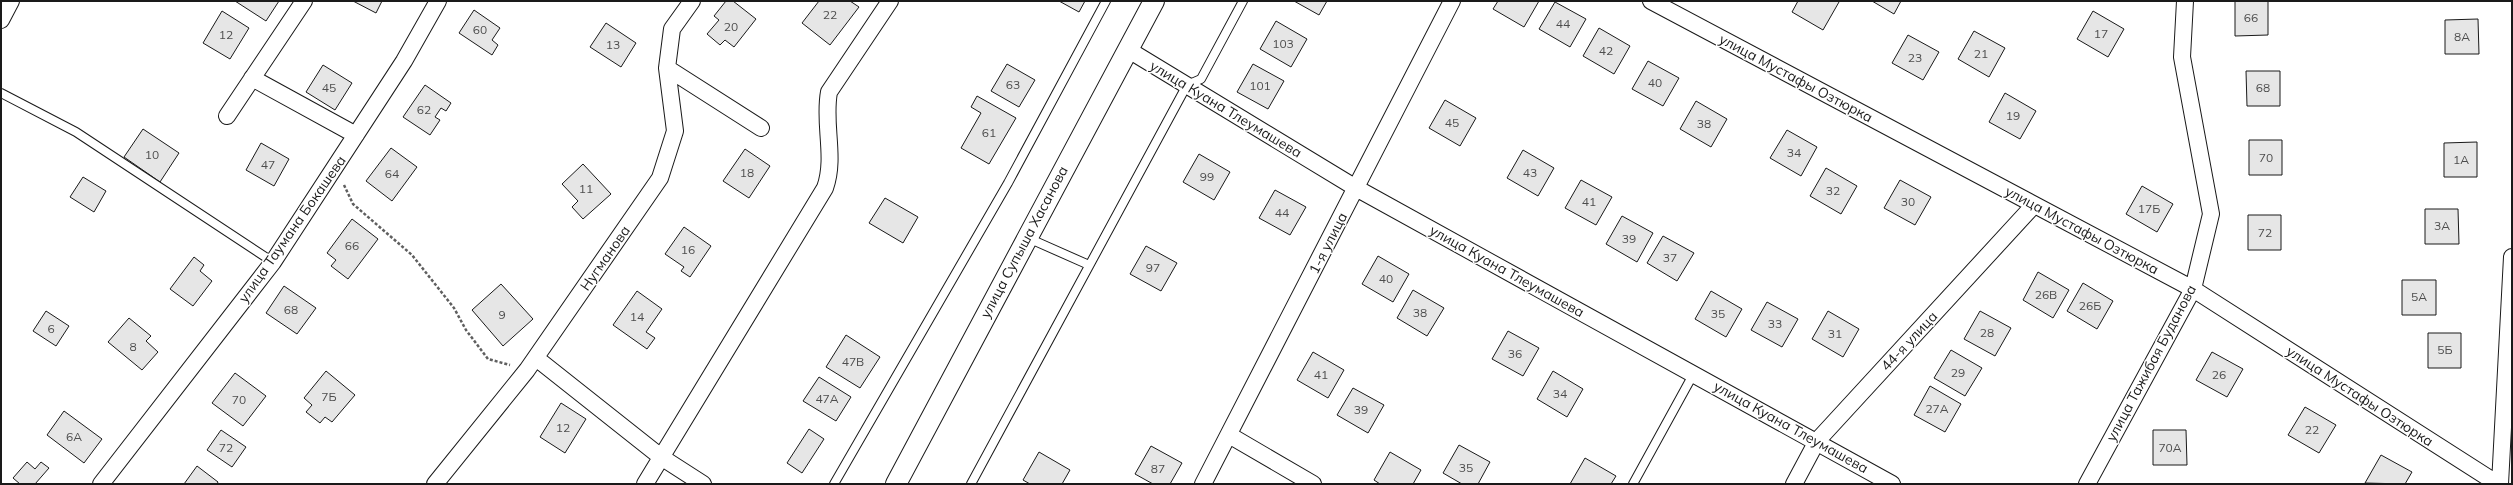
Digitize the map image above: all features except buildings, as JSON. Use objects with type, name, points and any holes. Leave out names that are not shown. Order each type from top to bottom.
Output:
[{"type":"street","points":[[1,20],[11,1]]},
{"type":"street","points":[[227,116],[304,1]]},
{"type":"street","name":"улица Таумана Бокашева","points":[[101,484],[273,262],[404,61],[438,1]]},
{"type":"street","name":"Нугманова","points":[[435,484],[531,364],[660,178],[675,131],[667,68],[672,29],[692,1]]},
{"type":"street","points":[[645,484],[825,188],[829,176],[830,162],[826,107],[829,92],[890,1]]},
{"type":"street","name":"улица Супыша Хасанова","points":[[896,484],[1026,237],[1154,1]]},
{"type":"street","name":"1-я улица","points":[[1203,484],[1452,1]]},
{"type":"street","name":"улица Мустафы Озтюрка","points":[[1651,1],[2193,289],[2499,484]]},
{"type":"street","name":"улица Тажибая Буданова","points":[[2087,484],[2193,289],[2212,214],[2182,58],[2185,1]]},
{"type":"street","name":"улица Куана Тлеумашева","points":[[1127,49],[1356,188],[1694,373],[1892,484]]},
{"type":"street","points":[[667,68],[761,128]]},
{"type":"street","points":[[252,78],[356,135]]},
{"type":"street","name":"44-я улица","points":[[1794,484],[1817,441],[2034,205]]},
{"type":"street","points":[[2499,484],[2512,257]]},
{"type":"street","points":[[531,364],[661,457],[703,484]]},
{"type":"street","points":[[1229,435],[1313,484]]},
{"type":"lane","points":[[834,484],[1008,183],[1106,1]]},
{"type":"lane","points":[[971,484],[1187,85],[1201,79],[1243,1]]},
{"type":"lane","points":[[1,93],[76,132],[273,262]]},
{"type":"lane","points":[[1026,237],[1089,265]]},
{"type":"lane","points":[[1633,484],[1694,373]]},
{"type":"path","points":[[335,166],[353,204],[412,255],[454,308],[466,330],[488,359],[531,364]]}]
